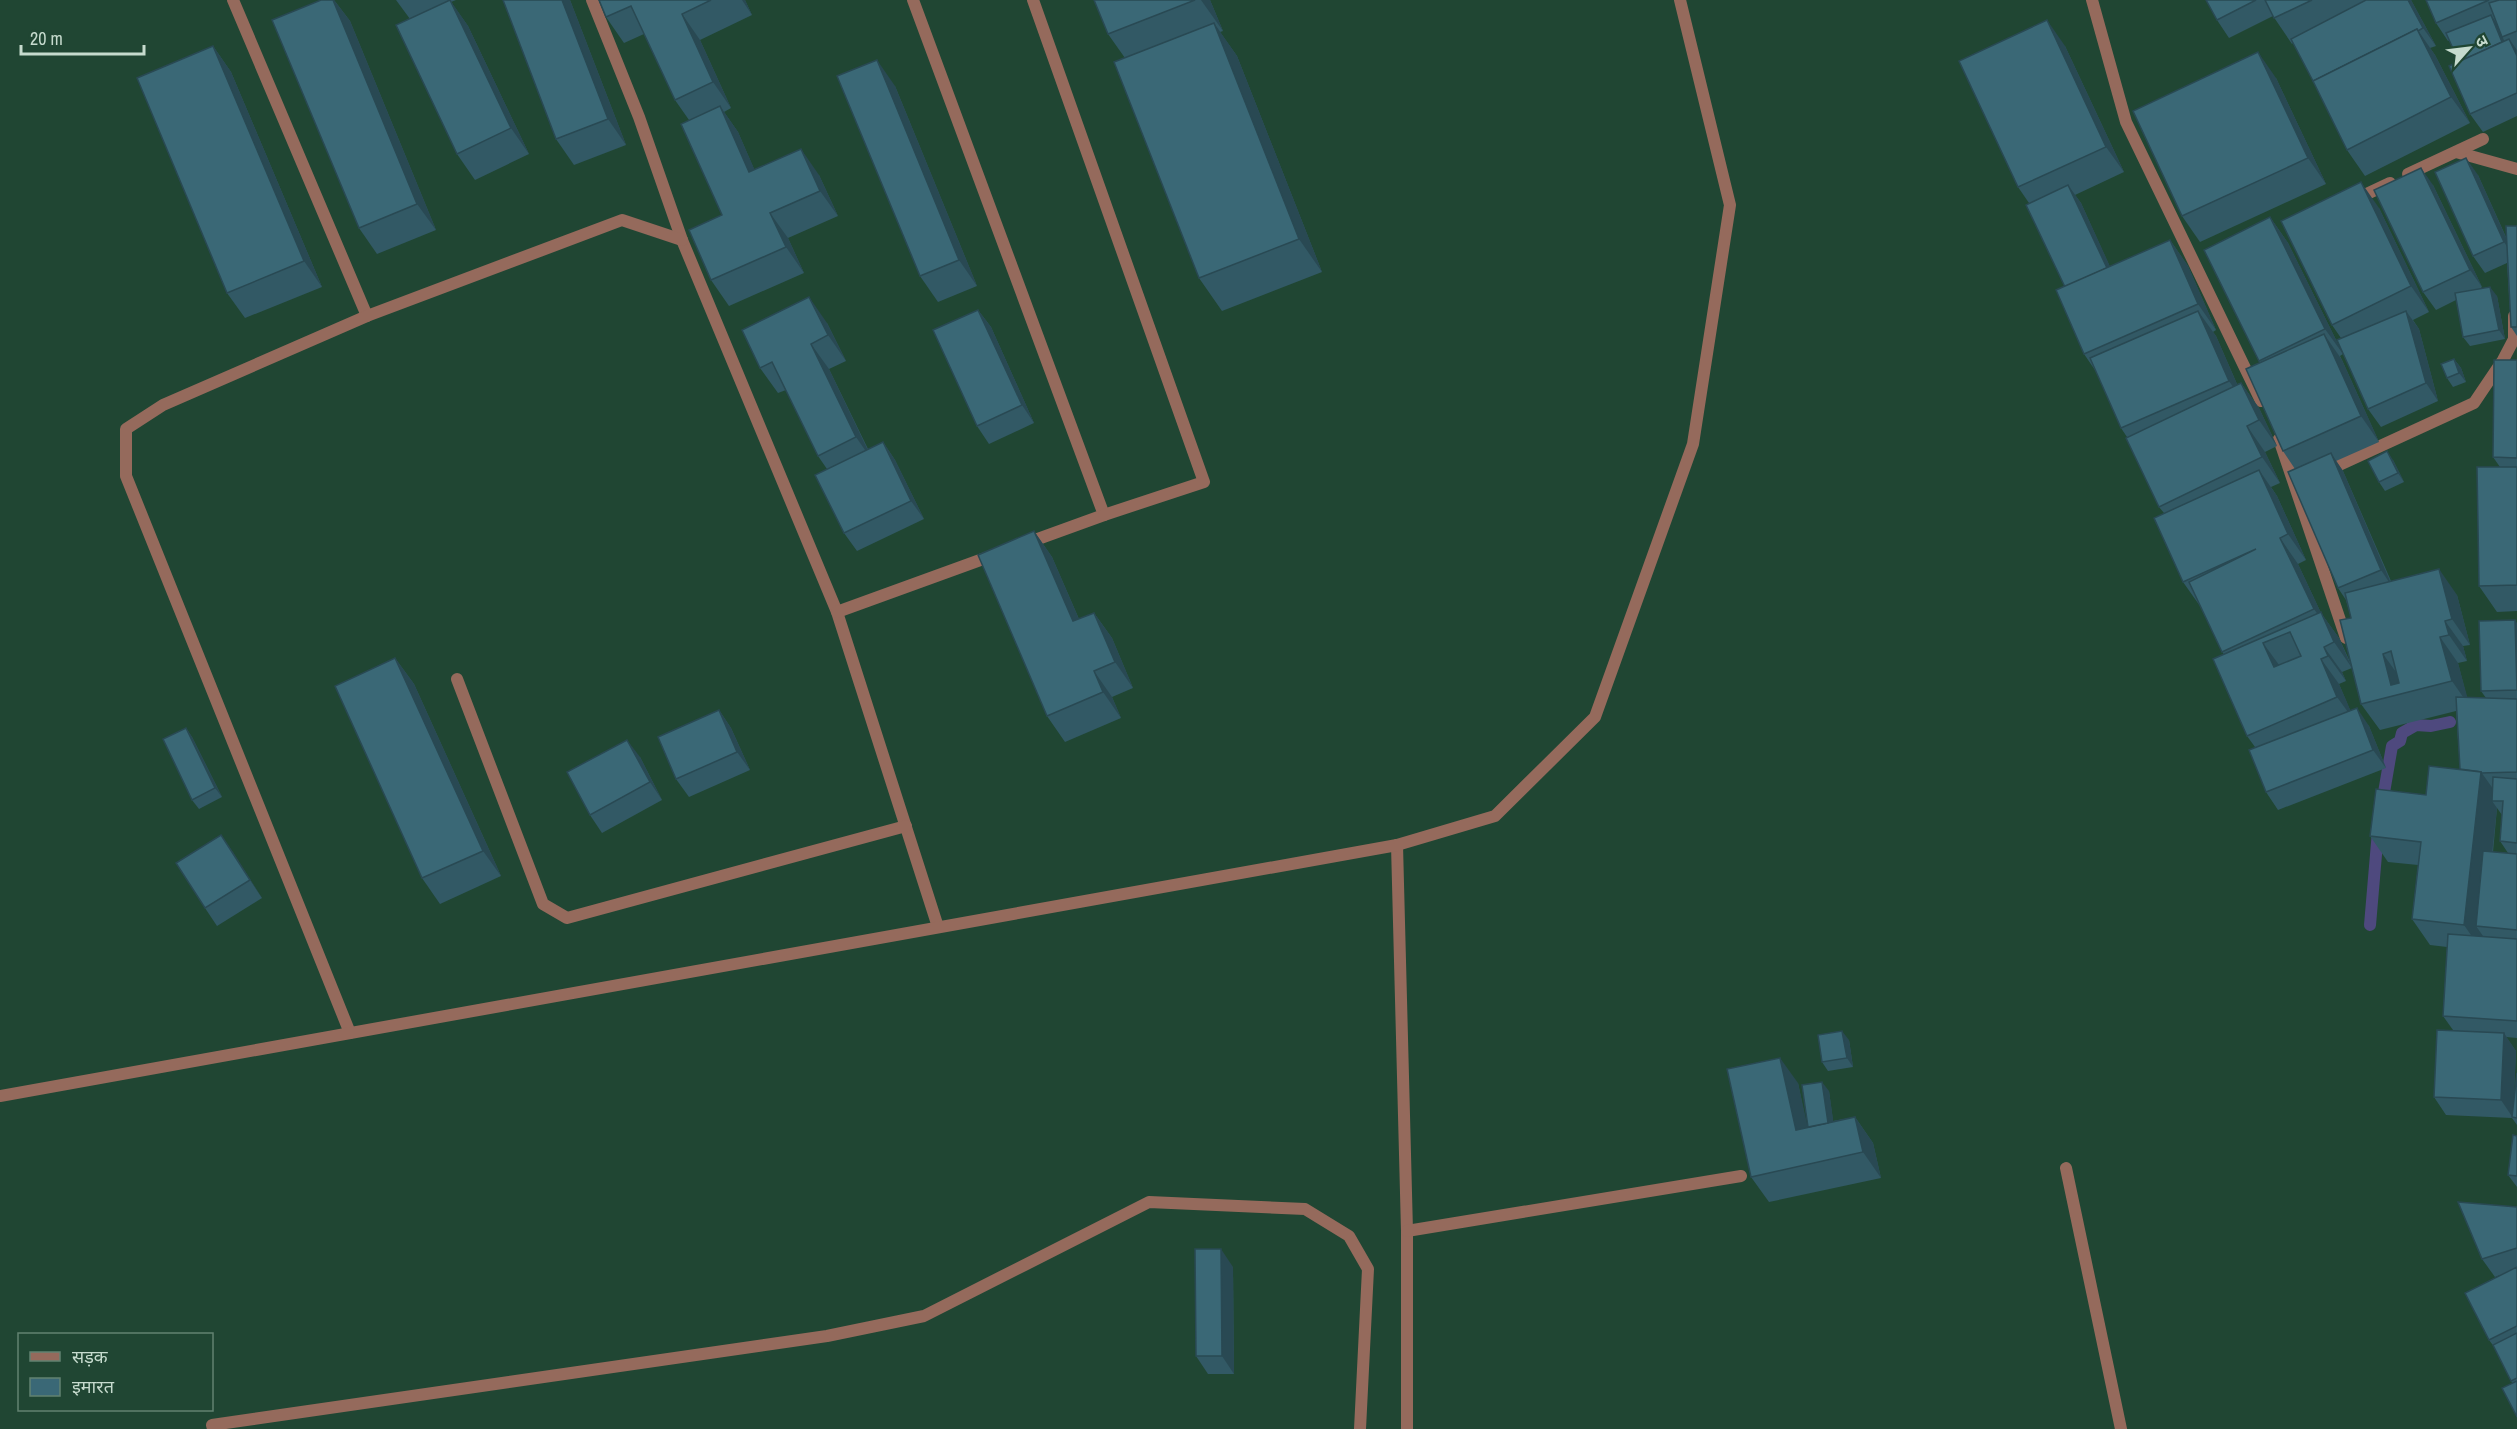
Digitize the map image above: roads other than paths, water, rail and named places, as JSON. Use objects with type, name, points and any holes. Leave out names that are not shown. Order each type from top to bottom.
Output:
[{"type":"street","points":[[233,0],[367,316]]},
{"type":"street","points":[[592,0],[639,117],[682,240],[837,612],[938,927]]},
{"type":"street","points":[[913,0],[1104,516]]},
{"type":"street","points":[[837,612],[1204,482],[1033,0]]},
{"type":"street","points":[[0,1096],[1397,845],[1495,816],[1595,717],[1694,444],[1730,205],[1680,0]]},
{"type":"street","points":[[2092,0],[2126,122],[2202,266],[2264,407]]},
{"type":"street","points":[[2341,207],[2483,139]]},
{"type":"street","points":[[2456,152],[2517,169]]},
{"type":"street","points":[[350,1033],[126,476],[126,429],[163,405],[367,316],[622,220],[682,240]]},
{"type":"street","points":[[2306,481],[2474,403],[2503,360],[2514,339],[2515,304]]},
{"type":"street","points":[[2275,429],[2306,481],[2349,648]]},
{"type":"street","points":[[457,679],[543,904],[567,918],[906,826]]},
{"type":"street","points":[[1397,845],[1407,1231],[1407,1429]]},
{"type":"street","points":[[2066,1168],[2121,1429]]},
{"type":"street","points":[[1407,1231],[1741,1176]]},
{"type":"street","points":[[213,1429],[212,1425],[224,1423],[827,1336],[924,1316],[1149,1202],[1305,1209],[1349,1236],[1368,1269],[1360,1429]]},
{"type":"waterway","points":[[2382,804],[2392,746],[2400,741],[2402,733],[2416,725],[2431,726],[2450,722]]},
{"type":"waterway","points":[[2370,925],[2378,831]]}]
